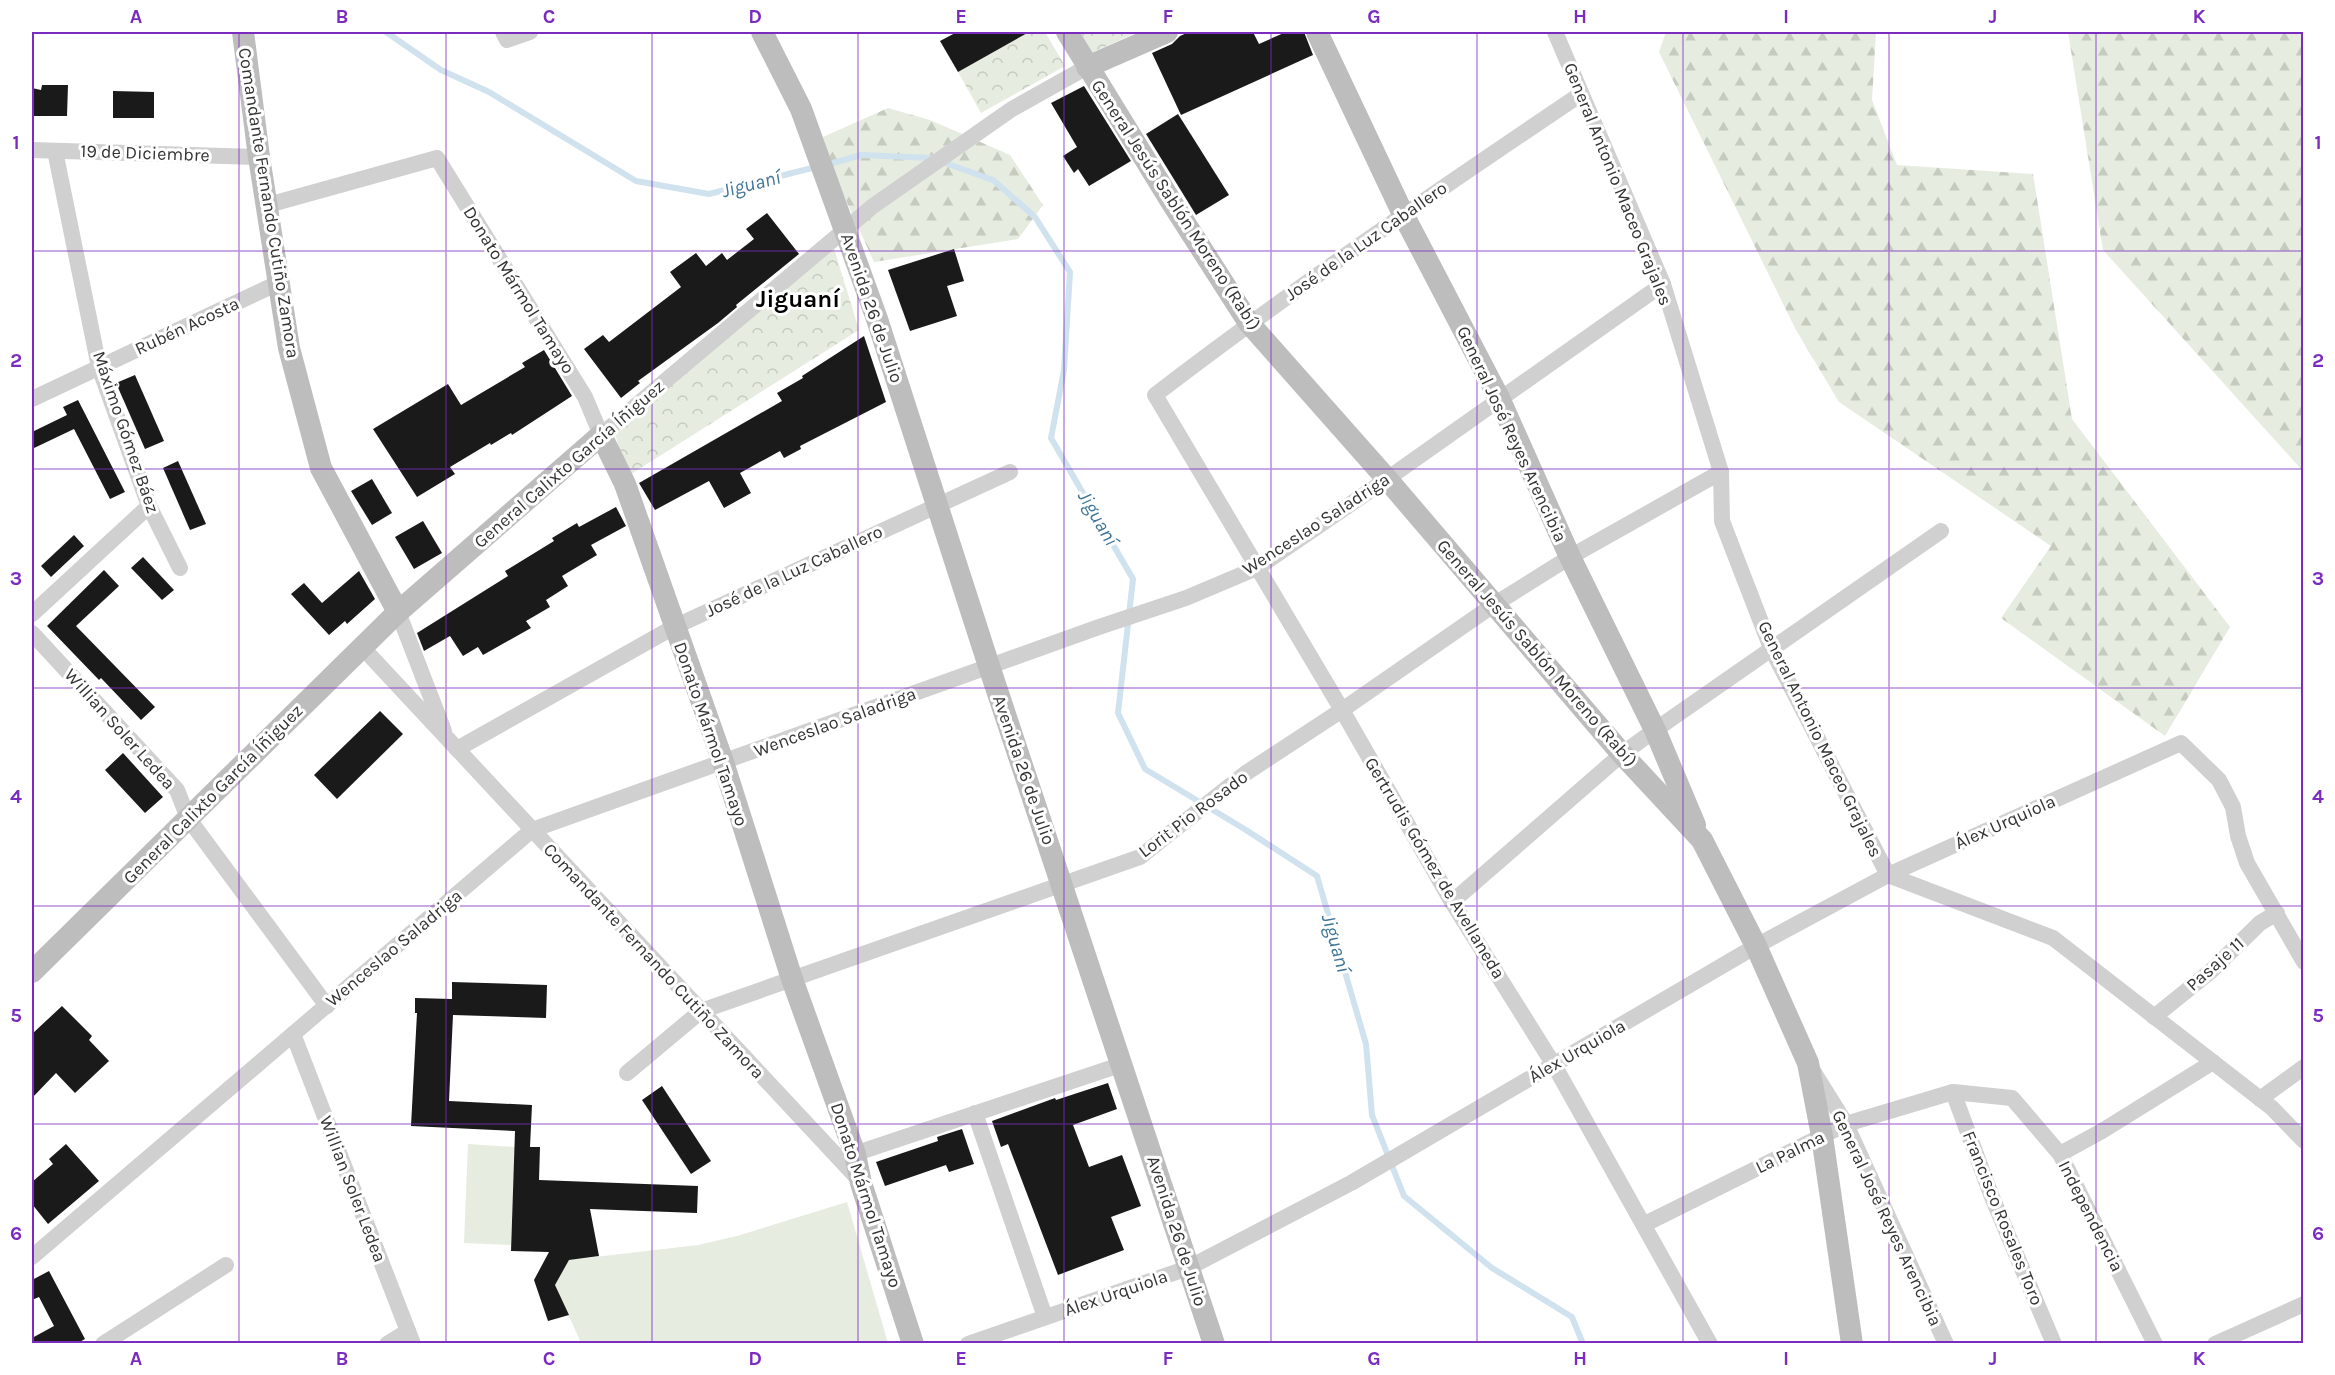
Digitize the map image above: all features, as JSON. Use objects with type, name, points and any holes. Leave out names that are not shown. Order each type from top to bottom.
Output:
[{"type":"street","name":"Comandante Fernando Cutiño Zamora","points":[[243,32],[259,157],[289,348],[321,468],[398,612],[452,744]]},
{"type":"street","points":[[505,35],[530,32]]},
{"type":"street","name":"Avenida 26 de Julio","points":[[762,32],[801,109],[877,319],[989,666],[1123,1064],[1214,1344]]},
{"type":"street","name":"General Jesús Sablón Moreno (Rabí)","points":[[1067,32],[1172,203],[1249,322],[1495,604],[1622,754],[1702,840],[1756,946],[1808,1063],[1822,1136],[1852,1344]]},
{"type":"street","name":"General Calixto García Íñiguez","points":[[32,972],[398,612],[601,435],[844,230],[873,206],[1012,109],[1087,67],[1167,32]]},
{"type":"street","name":"General José Reyes Arencibia","points":[[1317,32],[1403,214],[1499,398],[1570,557],[1654,730],[1702,840]]},
{"type":"street","name":"General Antonio Maceo Grajales","points":[[1555,32],[1663,284],[1721,472],[1722,521],[1771,648],[1888,875],[2053,938],[2272,1108],[2304,1141]]},
{"type":"street","name":"José de la Luz Caballero","points":[[1155,395],[1249,322],[1403,214],[1581,94]]},
{"type":"street","name":"19 de Diciembre","points":[[32,150],[259,157]]},
{"type":"street","name":"Máximo Gómez Báez","points":[[55,151],[99,367],[149,506],[180,568]]},
{"type":"street","name":"Donato Mármol Tamayo","points":[[268,205],[437,158],[585,397],[625,484],[723,762],[847,1156],[861,1183],[913,1344]]},
{"type":"street","name":"Rubén Acosta","points":[[32,399],[278,283]]},
{"type":"street","name":"Wenceslao Saladriga","points":[[32,1257],[532,830],[1186,598],[1257,568],[1663,284]]},
{"type":"street","name":"Gertrudis Gómez de Avellaneda","points":[[1155,395],[1342,710],[1452,902],[1554,1065],[1645,1224],[1710,1344]]},
{"type":"street","name":"José de la Luz Caballero","points":[[452,744],[674,627],[1010,472]]},
{"type":"street","name":"Lorit Pio Rosado","points":[[627,1073],[701,1011],[1140,856],[1246,773],[1495,604],[1570,557],[1721,472]]},
{"type":"street","points":[[32,614],[149,506]]},
{"type":"street","points":[[1452,902],[1622,754],[1941,531]]},
{"type":"street","name":"Willian Soler Ledea","points":[[33,638],[177,790],[188,818],[327,1006]]},
{"type":"street","name":"Comandante Fernando Cutiño Zamora","points":[[362,648],[701,1011],[847,1156]]},
{"type":"street","name":"Álex Urquiola","points":[[968,1344],[1188,1268],[1351,1183],[1756,946],[1888,875],[2181,743],[2219,780],[2233,807],[2238,836],[2247,863],[2277,913]]},
{"type":"street","points":[[2277,913],[2304,962]]},
{"type":"street","name":"Pasaje 11","points":[[2154,1017],[2211,971],[2260,923],[2277,913]]},
{"type":"street","name":"Willian Soler Ledea","points":[[293,1034],[411,1337]]},
{"type":"street","points":[[2060,1154],[2102,1131],[2213,1062]]},
{"type":"street","name":"General José Reyes Arencibia","points":[[1808,1063],[1846,1124],[1947,1344]]},
{"type":"street","points":[[847,1156],[1123,1064]]},
{"type":"street","points":[[2260,1099],[2304,1067]]},
{"type":"street","name":"La Palma","points":[[1645,1224],[1846,1124],[1953,1092],[2012,1098]]},
{"type":"street","name":"Francisco Rosales Toro","points":[[1953,1092],[1992,1197],[2054,1344]]},
{"type":"street","name":"Independencia","points":[[2012,1098],[2060,1154],[2155,1344]]},
{"type":"street","points":[[975,1113],[1045,1317]]},
{"type":"street","points":[[103,1344],[226,1265]]},
{"type":"street","points":[[2215,1344],[2303,1304]]},
{"type":"street","points":[[387,1344],[411,1337]]},
{"type":"green space","points":[[1029,32],[1045,32],[1065,66],[981,113],[958,72]]},
{"type":"green space","points":[[1077,32],[1138,32],[1089,54]]},
{"type":"green space","points":[[1666,32],[1876,32],[1872,100],[1897,165],[2033,174],[2072,419],[2230,627],[2165,736],[2001,618],[2051,546],[1839,402],[1796,330],[1659,52]]},
{"type":"green space","points":[[2068,32],[2303,32],[2303,471],[2103,250]]},
{"type":"green space","points":[[888,108],[930,120],[1010,155],[1043,205],[1018,239],[874,262],[839,185],[823,137]]},
{"type":"green space","points":[[832,242],[859,330],[628,476],[615,434]]},
{"type":"green space","points":[[468,1144],[515,1147],[511,1245],[464,1243]]},
{"type":"green space","points":[[847,1202],[888,1343],[581,1343],[555,1285],[569,1260],[698,1245],[737,1236]]},
{"type":"building","points":[[957,32],[1029,32],[958,72],[940,41]]},
{"type":"building","points":[[1189,32],[1253,32],[1259,44],[1286,32],[1304,32],[1313,55],[1181,115],[1152,53],[1172,44],[1180,36]]},
{"type":"building","points":[[42,85],[68,85],[67,116],[32,116],[32,88],[41,90]]},
{"type":"building","points":[[1084,86],[1131,161],[1089,186],[1078,169],[1074,173],[1063,156],[1077,147],[1051,103]]},
{"type":"building","points":[[113,91],[154,92],[154,118],[113,118]]},
{"type":"building","points":[[1178,114],[1229,195],[1196,215],[1146,134]]},
{"type":"building","points":[[767,213],[799,254],[736,305],[737,307],[718,323],[638,381],[640,383],[621,398],[584,349],[603,335],[609,342],[681,287],[670,272],[696,253],[706,266],[722,253],[727,260],[754,239],[746,229]]},
{"type":"building","points":[[954,249],[964,281],[947,286],[957,316],[910,331],[888,270]]},
{"type":"building","points":[[864,336],[886,402],[800,446],[801,449],[784,458],[780,451],[740,473],[751,493],[724,508],[709,481],[655,510],[639,483],[782,401],[777,393]]},
{"type":"building","points":[[544,350],[572,396],[512,435],[511,433],[491,445],[490,443],[450,467],[455,474],[417,497],[373,429],[448,384],[461,405],[525,367],[522,363]]},
{"type":"building","points":[[135,375],[164,441],[145,449],[116,383]]},
{"type":"building","points":[[78,400],[125,492],[110,499],[74,429],[32,449],[32,432],[67,415],[63,407]]},
{"type":"building","points":[[178,461],[206,524],[190,530],[163,468]]},
{"type":"building","points":[[372,479],[392,513],[372,525],[351,491]]},
{"type":"building","points":[[616,507],[626,526],[591,545],[597,555],[562,576],[568,586],[546,600],[550,607],[526,621],[531,628],[483,655],[478,647],[463,656],[450,636],[424,651],[417,633],[508,576],[505,571],[554,541],[552,538],[577,523],[579,527]]},
{"type":"building","points":[[423,521],[442,553],[414,569],[395,537]]},
{"type":"building","points":[[74,535],[84,546],[51,577],[41,566]]},
{"type":"building","points":[[143,557],[174,590],[162,600],[131,568]]},
{"type":"building","points":[[104,570],[119,586],[76,626],[155,707],[141,720],[47,626]]},
{"type":"building","points":[[359,571],[375,599],[347,624],[345,621],[329,635],[291,594],[304,583],[322,603]]},
{"type":"building","points":[[380,711],[403,734],[337,799],[314,775]]},
{"type":"building","points":[[123,753],[163,797],[145,813],[105,770]]},
{"type":"building","points":[[452,982],[547,985],[546,1018],[453,1015],[449,1101],[532,1105],[530,1147],[540,1147],[539,1180],[698,1186],[697,1213],[590,1209],[599,1256],[569,1260],[555,1285],[569,1315],[548,1321],[534,1280],[549,1252],[511,1251],[515,1131],[411,1126],[417,1013],[415,1013],[415,998],[452,999]]},
{"type":"building","points":[[62,1006],[92,1036],[89,1040],[109,1061],[75,1093],[56,1073],[32,1098],[32,1034]]},
{"type":"building","points":[[1108,1083],[1117,1109],[1073,1125],[1089,1167],[1122,1155],[1141,1206],[1111,1217],[1124,1250],[1058,1275],[1008,1144],[1001,1147],[992,1121],[1055,1098],[1056,1100]]},
{"type":"building","points":[[662,1086],[711,1161],[691,1174],[642,1100]]},
{"type":"building","points":[[962,1129],[974,1164],[949,1172],[946,1165],[885,1186],[876,1162],[938,1141],[937,1137]]},
{"type":"building","points":[[66,1144],[99,1181],[48,1224],[32,1204],[32,1182],[53,1164],[49,1159]]},
{"type":"building","points":[[49,1271],[85,1339],[76,1344],[32,1344],[32,1338],[54,1326],[39,1297],[32,1300],[32,1280]]},
{"type":"waterway","name":"Jiguaní","points":[[386,32],[441,70],[489,92],[636,181],[709,194],[816,167]]},
{"type":"waterway","name":"Jiguaní","points":[[826,165],[861,155],[931,158],[993,180],[1035,217],[1070,272],[1064,370],[1051,438],[1133,579],[1118,713],[1145,769],[1317,876],[1366,1044],[1372,1115],[1404,1196],[1492,1268],[1572,1317],[1583,1344]]},
{"type":"district","name":"Jiguaní","points":[[798,299]]}]
